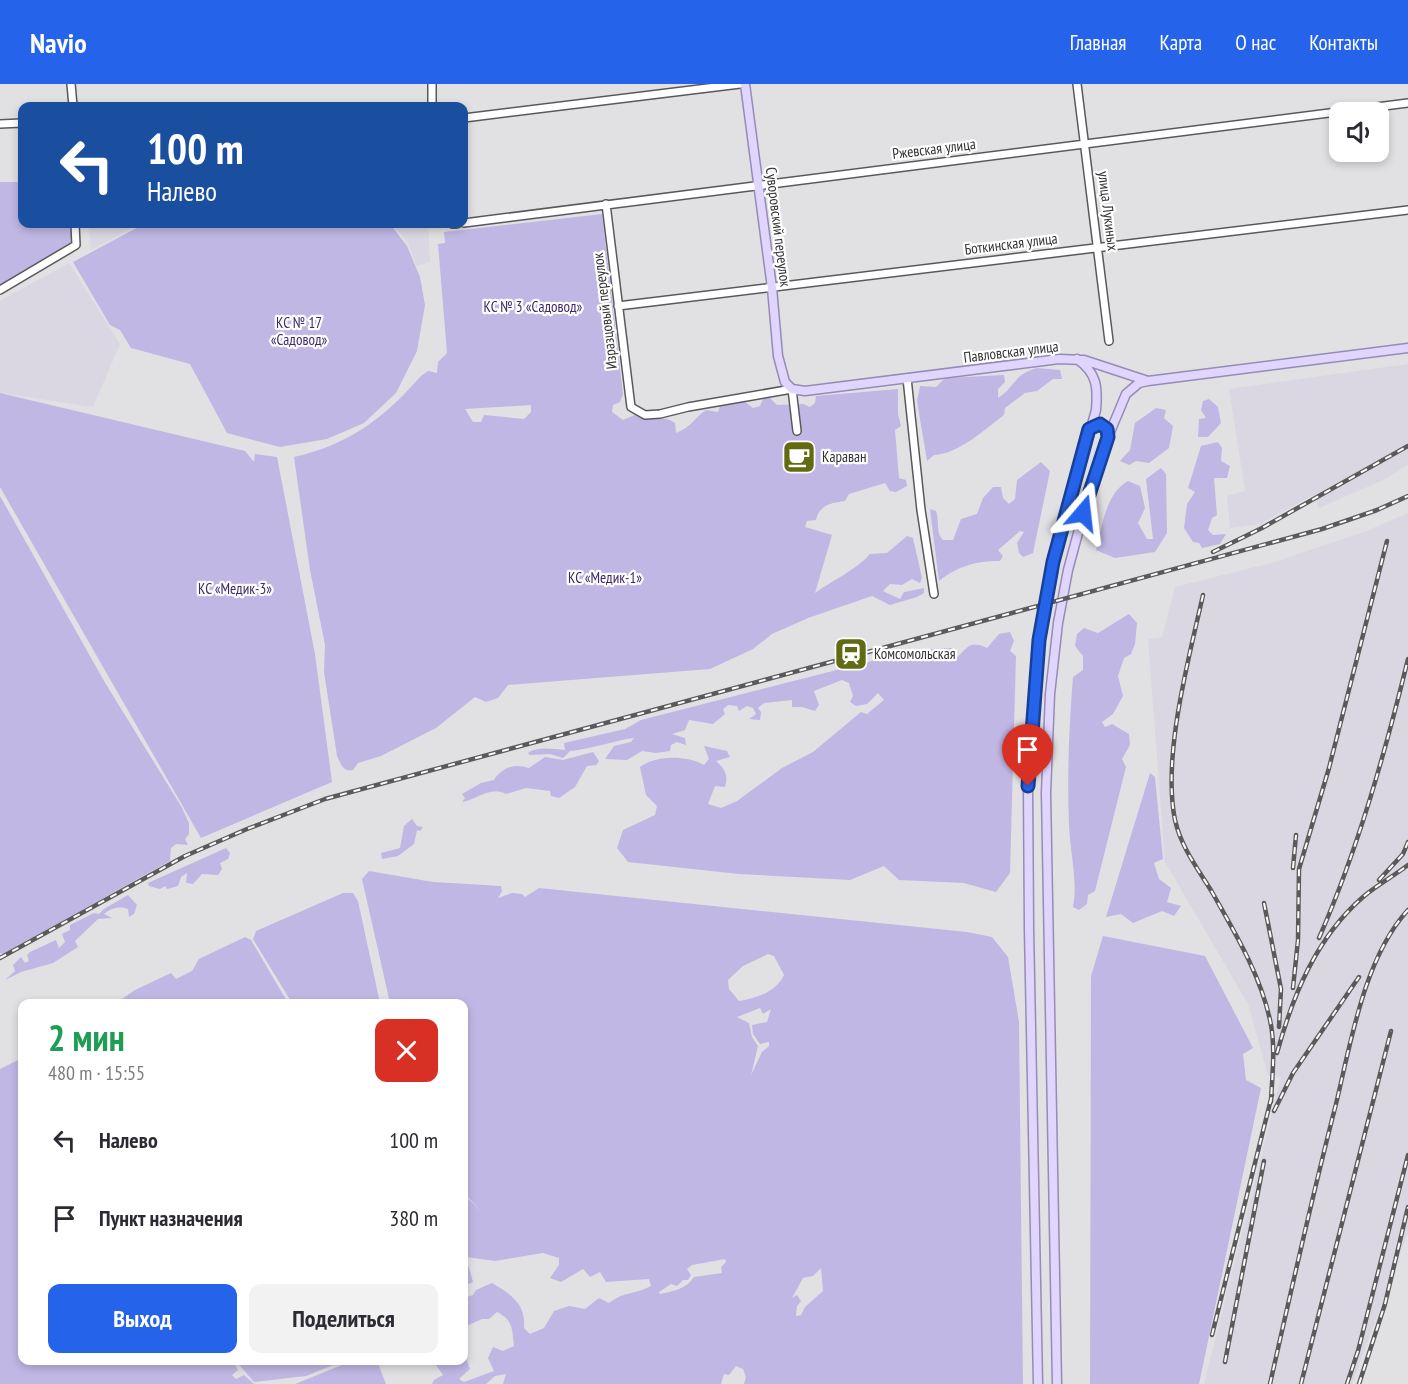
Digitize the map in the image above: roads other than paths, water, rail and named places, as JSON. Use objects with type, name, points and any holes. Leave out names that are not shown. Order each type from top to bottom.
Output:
[{"type":"main road","name":"Суворовский переулок","points":[[745,84],[760,184],[782,374],[785,382],[792,389]]},
{"type":"main road","name":"Павловская улица","points":[[792,389],[805,391],[1077,359],[1148,381],[1408,348]]},
{"type":"main road","points":[[1038,1384],[1028,786],[1039,640],[1053,562],[1096,410],[1097,384],[1094,375],[1077,359]]},
{"type":"main road","points":[[1057,1384],[1047,793],[1050,694],[1058,623],[1068,570],[1108,437],[1126,394],[1139,382],[1148,381]]},
{"type":"main road","points":[[1089,429],[1097,424],[1103,425],[1107,429],[1108,437]]},
{"type":"street","points":[[71,84],[73,102]]},
{"type":"street","points":[[432,84],[432,102]]},
{"type":"street","points":[[468,118],[740,84]]},
{"type":"street","name":"улица Лукиных","points":[[1077,84],[1109,341]]},
{"type":"street","name":"Ржевская улица","points":[[468,222],[1408,103]]},
{"type":"street","points":[[0,124],[18,123]]},
{"type":"street","name":"Изразцовый переулок","points":[[606,204],[629,400],[637,412]]},
{"type":"street","name":"Боткинская улица","points":[[618,306],[1408,210]]},
{"type":"street","points":[[0,290],[76,245],[75,228]]},
{"type":"street","points":[[907,378],[921,510],[934,594]]},
{"type":"street","points":[[792,389],[797,431]]},
{"type":"street","name":"Павловская улица","points":[[637,412],[660,414],[792,389]]},
{"type":"railway","points":[[1213,552],[1262,528],[1408,446]]},
{"type":"railway","points":[[0,958],[185,856],[325,799],[1322,529],[1377,510],[1408,496]]},
{"type":"railway","points":[[1293,988],[1298,940],[1299,869],[1329,768],[1387,541]]},
{"type":"railway","points":[[1203,595],[1174,737],[1172,795],[1175,820],[1186,849],[1238,938],[1266,1003],[1273,1041],[1271,1102]]},
{"type":"railway","points":[[1319,938],[1370,800],[1408,659]]},
{"type":"railway","points":[[1293,868],[1296,835]]},
{"type":"railway","points":[[1379,880],[1403,854],[1408,842]]},
{"type":"railway","points":[[1277,1053],[1299,989],[1319,949],[1346,913],[1374,888],[1408,865]]},
{"type":"railway","points":[[1264,903],[1281,989],[1279,1027]]},
{"type":"railway","points":[[1270,1384],[1361,1002],[1380,952],[1408,910]]},
{"type":"railway","points":[[1274,1111],[1293,1073],[1359,977]]},
{"type":"railway","points":[[1301,1384],[1391,1031]]},
{"type":"railway","points":[[1212,1335],[1272,1095]]},
{"type":"railway","points":[[1347,1384],[1358,1351],[1408,1155]]},
{"type":"railway","points":[[1225,1362],[1264,1161]]},
{"type":"railway","points":[[1359,1384],[1385,1304],[1408,1207]]},
{"type":"place","name":"Караван","points":[[799,457]]},
{"type":"place","name":"Комсомольская","points":[[851,654]]},
{"type":"park label","name":"КС № 3 «Садовод»","points":[[533,307]]},
{"type":"park label","name":"КС № 17 «Садовод»","points":[[299,332]]},
{"type":"park label","name":"КС «Медик-1»","points":[[605,578]]},
{"type":"park label","name":"КС «Медик-3»","points":[[235,589]]}]
